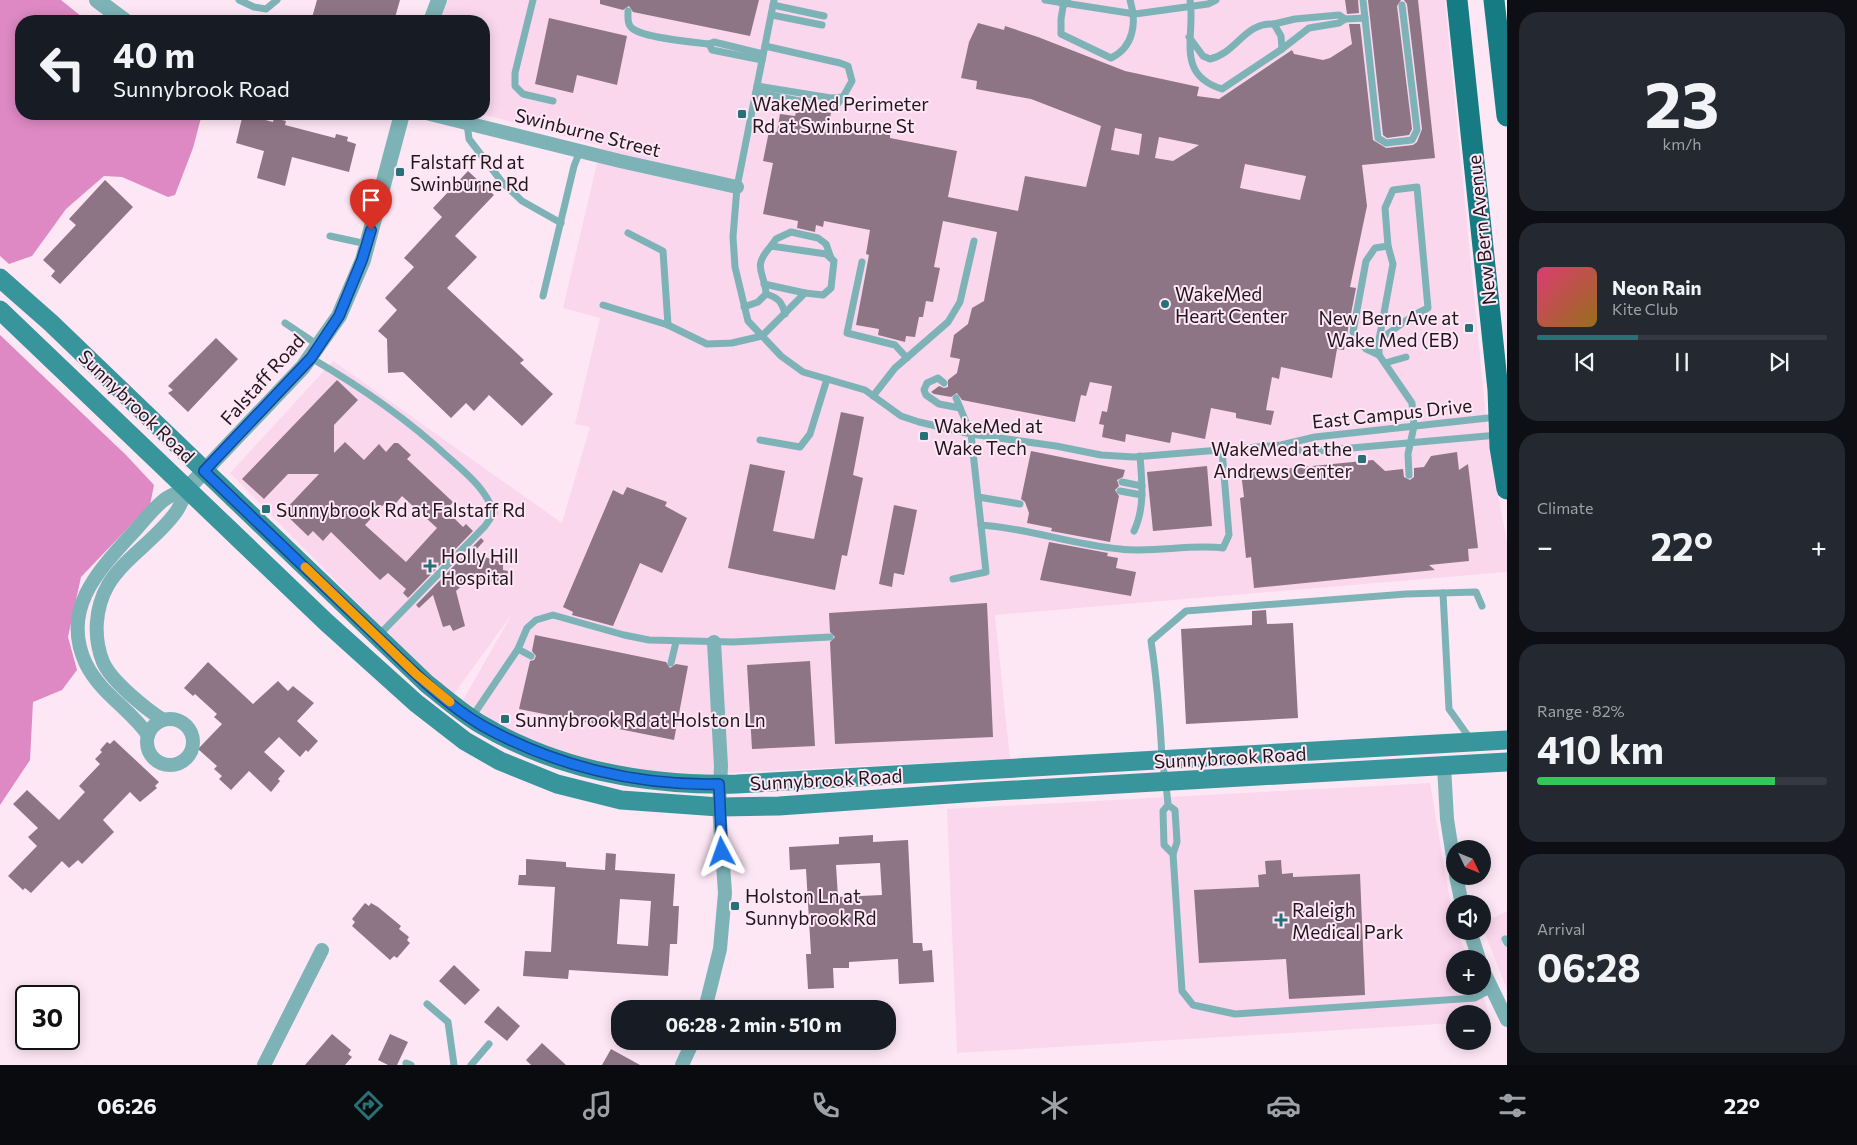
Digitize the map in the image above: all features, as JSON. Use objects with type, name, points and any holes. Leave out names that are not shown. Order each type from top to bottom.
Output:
[{"type":"main road","name":"New Bern Avenue","points":[[1457,0],[1503,425],[1507,489]]},
{"type":"main road","points":[[1494,0],[1506,93],[1507,116]]},
{"type":"main road","name":"Sunnybrook Road","points":[[0,278],[51,323],[427,684],[471,718],[526,747],[582,768],[659,782],[719,784],[1162,761],[1507,740]]},
{"type":"main road","name":"Sunnybrook Road","points":[[0,310],[373,664],[431,715],[465,741],[500,760],[557,784],[621,800],[719,807],[779,806],[980,792],[1507,762]]},
{"type":"main road","points":[[980,792],[985,781],[1012,769]]},
{"type":"street","points":[[97,0],[117,15]]},
{"type":"street","points":[[433,15],[439,0]]},
{"type":"street","name":"Falstaff Road","points":[[188,488],[165,499],[103,566],[86,589],[79,614],[78,640],[86,664],[102,688],[141,724],[148,735],[148,749],[156,760],[168,765],[185,759],[193,746],[190,731],[179,720],[163,720],[152,713],[123,686],[103,663],[96,621],[109,584],[177,512],[188,488],[315,352],[339,316],[367,244],[400,120]]},
{"type":"street","name":"Swinburne Street","points":[[455,120],[737,187]]},
{"type":"street","points":[[707,1000],[720,949],[725,893],[719,807],[721,766],[714,642]]},
{"type":"street","points":[[148,735],[151,729],[163,720]]},
{"type":"street","points":[[1444,766],[1447,819],[1450,840]]},
{"type":"street","points":[[264,1065],[322,950]]},
{"type":"street","points":[[1492,989],[1507,1020]]},
{"type":"street","points":[[682,1065],[689,1050]]},
{"type":"lane","points":[[239,0],[254,7],[266,9],[277,0]]},
{"type":"lane","points":[[533,0],[515,73],[515,86],[523,94],[552,101]]},
{"type":"lane","points":[[1045,0],[1064,1],[1134,14],[1190,3],[1208,4],[1216,0]]},
{"type":"lane","points":[[1064,1],[1060,19],[1062,34],[1111,58],[1122,52],[1129,43],[1134,14],[1130,0]]},
{"type":"lane","points":[[1363,0],[1378,138],[1386,143],[1412,140],[1417,130],[1402,5]]},
{"type":"lane","points":[[774,3],[824,16]]},
{"type":"lane","name":"East Campus Drive","points":[[774,3],[737,187],[733,237],[735,267],[748,321],[781,356],[804,372],[865,390],[901,416],[971,434],[1047,444],[1101,455],[1140,456],[1281,445],[1315,437],[1414,426],[1503,425]]},
{"type":"lane","points":[[1190,3],[1190,62],[1208,84],[1222,89],[1282,49],[1309,28],[1340,24],[1345,19]]},
{"type":"lane","points":[[628,11],[628,23],[633,29],[646,34],[709,44],[714,42],[763,54],[848,66],[852,81],[843,97],[831,98],[756,89]]},
{"type":"lane","points":[[772,15],[822,25]]},
{"type":"lane","points":[[1189,37],[1203,56],[1210,59],[1230,51],[1248,31],[1257,25],[1339,15],[1345,19],[1365,18]]},
{"type":"lane","points":[[1274,24],[1281,36],[1282,49]]},
{"type":"lane","points":[[467,123],[469,139],[502,182],[522,201],[561,223]]},
{"type":"lane","points":[[543,296],[580,151]]},
{"type":"lane","points":[[1379,340],[1414,315],[1428,308],[1417,187],[1393,190],[1386,208],[1388,246],[1393,264],[1379,340],[1379,355]]},
{"type":"lane","points":[[355,196],[378,202]]},
{"type":"lane","points":[[628,232],[664,251],[668,325]]},
{"type":"lane","points":[[766,294],[761,277],[760,263],[764,254],[776,239],[791,232],[818,238],[826,244],[831,259]]},
{"type":"lane","points":[[330,236],[367,244]]},
{"type":"lane","points":[[873,396],[895,368],[948,322],[960,302],[974,240]]},
{"type":"lane","points":[[764,284],[823,295],[831,288],[834,261],[826,254],[771,246]]},
{"type":"lane","points":[[1388,246],[1375,248],[1366,261],[1353,332],[1366,349],[1379,355],[1412,403],[1414,426],[1410,443],[1408,475]]},
{"type":"lane","points":[[862,262],[847,333],[895,345],[907,358]]},
{"type":"lane","points":[[603,305],[668,325],[707,344],[732,343],[762,336],[805,293]]},
{"type":"lane","points":[[744,307],[758,302],[766,294]]},
{"type":"lane","points":[[766,294],[776,297],[782,303],[785,314]]},
{"type":"lane","points":[[284,323],[315,352],[379,399],[426,437],[468,475],[489,498],[494,513],[485,526],[378,637]]},
{"type":"lane","points":[[1385,363],[1406,357]]},
{"type":"lane","points":[[944,383],[938,378],[927,383],[924,390],[926,396],[939,404],[960,408]]},
{"type":"lane","points":[[760,440],[800,447],[810,434],[828,379]]},
{"type":"lane","points":[[954,579],[986,572],[971,434],[956,398]]},
{"type":"lane","name":"East Campus Drive","points":[[1281,445],[1306,452],[1410,443],[1503,425]]},
{"type":"lane","points":[[981,525],[1007,527],[1121,549],[1206,546],[1223,548],[1229,535],[1222,450]]},
{"type":"lane","points":[[1134,531],[1140,520],[1142,495],[1140,456]]},
{"type":"lane","points":[[1122,482],[1142,486]]},
{"type":"lane","points":[[1120,491],[1142,495]]},
{"type":"lane","points":[[978,496],[1020,504]]},
{"type":"lane","points":[[1173,854],[1164,845],[1163,811],[1168,805],[1167,782],[1162,761],[1161,712],[1151,641],[1186,610],[1476,592],[1482,606]]},
{"type":"lane","points":[[1443,593],[1449,709],[1473,742]]},
{"type":"lane","points":[[471,718],[518,649],[527,628],[536,620],[553,615],[624,635],[676,642],[830,637]]},
{"type":"lane","points":[[671,663],[676,642]]},
{"type":"lane","points":[[518,649],[531,656]]},
{"type":"lane","points":[[1168,805],[1175,810],[1177,842],[1173,854],[1182,991],[1193,1005],[1235,1014],[1475,998],[1492,989]]},
{"type":"lane","points":[[427,1004],[448,1022],[454,1065]]},
{"type":"lane","points":[[471,1065],[489,1044]]},
{"type":"shaded area","points":[[0,0],[61,0],[80,15],[15,15],[15,120],[200,120],[193,148],[175,195],[168,197],[122,177],[104,176],[66,209],[32,256],[9,264],[0,256]]},
{"type":"shaded area","points":[[448,0],[1445,0],[1485,407],[1495,480],[1507,541],[1507,572],[995,615],[1010,759],[666,776],[611,768],[552,751],[494,721],[463,700],[512,614],[454,694],[428,675],[230,473],[333,361],[562,523],[590,427],[575,424],[600,318],[563,308],[601,146],[490,116],[490,15],[442,15]]},
{"type":"shaded area","points":[[0,335],[126,455],[154,485],[150,505],[81,577],[68,637],[77,670],[62,690],[33,702],[30,760],[0,805]]},
{"type":"shaded area","points":[[1430,783],[1449,895],[1446,895],[1446,940],[1461,940],[1464,950],[1446,950],[1446,995],[1483,995],[1486,1005],[1446,1005],[1446,1024],[957,1053],[947,809]]},
{"type":"shaded area","points":[[1507,911],[1507,989],[1487,940],[1491,940],[1491,919]]},
{"type":"building","points":[[317,0],[400,0],[396,15],[313,15]]},
{"type":"building","points":[[600,0],[759,0],[750,36],[633,12],[629,6],[623,10],[600,4]]},
{"type":"building","points":[[1345,0],[1358,0],[1359,13],[1347,14]]},
{"type":"building","points":[[1368,0],[1401,0],[1397,6],[1412,129],[1409,135],[1387,138],[1383,135]]},
{"type":"building","name":"WakeMed Heart Center","points":[[1404,0],[1418,0],[1435,158],[1362,165],[1367,206],[1350,287],[1356,288],[1344,350],[1337,349],[1332,378],[1281,367],[1279,379],[1272,377],[1266,410],[1274,411],[1271,425],[1236,418],[1236,413],[1211,408],[1205,439],[1172,432],[1170,443],[1126,434],[1125,442],[1102,437],[1104,425],[1099,424],[1102,411],[1107,412],[1112,386],[1090,382],[1086,396],[1081,395],[1075,422],[962,400],[957,393],[951,397],[934,394],[931,392],[939,386],[948,387],[948,380],[957,373],[960,359],[950,357],[954,335],[968,324],[972,308],[984,301],[997,232],[943,221],[934,267],[940,268],[933,302],[926,301],[923,317],[919,317],[915,337],[906,336],[905,342],[878,335],[879,329],[856,325],[869,255],[866,254],[870,230],[824,221],[823,227],[816,225],[815,232],[797,228],[798,221],[763,214],[773,163],[763,161],[769,131],[777,132],[780,114],[795,116],[798,106],[831,113],[829,122],[890,134],[890,138],[957,151],[948,197],[1018,211],[1025,176],[1086,187],[1101,126],[1031,99],[976,89],[977,81],[961,78],[969,42],[978,23],[1004,30],[1005,26],[1125,71],[1199,87],[1197,96],[1219,99],[1292,50],[1294,54],[1323,60],[1330,58],[1352,44],[1349,24],[1360,24],[1373,140],[1386,148],[1413,145],[1417,142],[1422,129],[1407,4]],"holes":[[[1115,128],[1142,134],[1139,155],[1111,150]],[[1159,137],[1199,145],[1173,161],[1155,158]],[[1245,164],[1306,176],[1300,200],[1240,188]]]},
{"type":"building","points":[[549,18],[627,36],[617,85],[577,75],[573,93],[535,84]]},
{"type":"building","points":[[242,120],[266,120],[273,122],[274,120],[282,120],[286,121],[285,125],[335,138],[336,134],[348,137],[347,141],[356,144],[349,172],[292,157],[285,186],[257,178],[264,151],[236,143]]},
{"type":"building","points":[[468,171],[494,195],[455,236],[477,257],[447,288],[524,360],[520,363],[553,394],[522,426],[489,395],[474,411],[466,403],[451,418],[403,372],[388,373],[387,339],[378,331],[397,310],[385,298],[414,267],[404,258],[442,217],[433,208]]},
{"type":"building","points":[[105,180],[133,207],[60,284],[51,276],[55,271],[43,260],[76,225],[69,219]]},
{"type":"building","points":[[216,338],[238,359],[188,412],[168,393],[173,390],[168,386]]},
{"type":"building","points":[[337,380],[358,400],[334,425],[334,453],[345,442],[364,460],[379,444],[386,452],[394,443],[398,443],[411,455],[407,459],[453,502],[446,510],[463,527],[466,524],[473,531],[408,598],[403,593],[406,589],[388,573],[380,580],[331,532],[323,541],[313,531],[308,536],[283,512],[319,474],[288,474],[264,499],[242,479]],"holes":[[[402,496],[437,528],[406,562],[365,525],[385,503],[391,509]]]},
{"type":"building","points":[[841,412],[864,417],[853,475],[863,478],[847,556],[842,555],[835,590],[728,568],[750,464],[785,471],[773,531],[814,539]]},
{"type":"building","points":[[1031,451],[1125,470],[1123,477],[1117,480],[1119,486],[1115,490],[1119,496],[1110,542],[1051,531],[1052,528],[1027,523],[1029,513],[1025,502],[1021,499]]},
{"type":"building","points":[[1457,452],[1459,470],[1468,464],[1478,548],[1468,549],[1469,561],[1429,565],[1435,570],[1254,588],[1251,557],[1246,558],[1240,498],[1244,497],[1241,473],[1373,460],[1385,471],[1403,469],[1404,477],[1410,480],[1414,477],[1414,468],[1424,467],[1431,456]]},
{"type":"building","points":[[1207,466],[1212,526],[1153,531],[1147,472]]},
{"type":"building","points":[[627,487],[667,502],[665,506],[687,518],[662,573],[640,563],[613,626],[572,615],[573,612],[563,607],[613,490],[623,495]]},
{"type":"building","points":[[894,505],[917,510],[904,575],[894,573],[892,587],[879,584]]},
{"type":"building","points":[[481,538],[484,541],[473,553],[503,563],[503,570],[508,571],[505,585],[470,578],[456,591],[465,626],[453,631],[450,625],[443,627],[433,595],[419,608],[416,605]]},
{"type":"building","points":[[1049,542],[1108,553],[1107,556],[1118,558],[1116,568],[1136,572],[1131,596],[1040,580]]},
{"type":"building","points":[[987,603],[993,737],[835,744],[830,642],[835,637],[830,632],[829,613]]},
{"type":"building","points":[[1266,610],[1267,624],[1293,623],[1298,718],[1186,724],[1181,629],[1252,625],[1252,611]]},
{"type":"building","points":[[535,635],[666,662],[670,668],[676,664],[688,666],[674,740],[519,709],[530,661],[534,660],[536,656],[532,651]]},
{"type":"building","points":[[810,661],[815,746],[752,749],[747,665]]},
{"type":"building","points":[[208,662],[253,704],[278,681],[288,691],[293,686],[314,703],[297,721],[318,741],[308,752],[306,750],[300,757],[279,737],[264,752],[285,771],[271,792],[249,771],[231,790],[219,779],[222,776],[214,769],[217,766],[198,749],[222,724],[214,717],[217,714],[195,694],[193,696],[184,688]]},
{"type":"building","points":[[114,740],[159,782],[155,786],[157,788],[140,802],[130,792],[103,820],[114,832],[82,864],[78,860],[69,868],[62,861],[31,893],[25,888],[23,890],[8,876],[37,846],[28,837],[38,828],[13,804],[27,790],[59,820],[85,792],[79,786],[100,764],[95,759],[102,752],[100,750],[107,742],[110,744]]},
{"type":"building","points":[[873,835],[873,842],[908,840],[913,943],[922,943],[923,951],[932,950],[934,982],[899,984],[898,959],[849,962],[849,968],[833,968],[834,988],[808,989],[806,954],[811,954],[806,869],[790,870],[789,847],[839,844],[839,837]],"holes":[[[880,863],[882,895],[838,897],[836,865]]]},
{"type":"building","points":[[606,853],[616,854],[615,870],[675,874],[673,906],[679,906],[677,944],[670,944],[668,976],[569,970],[568,979],[523,976],[525,951],[551,952],[555,887],[518,885],[519,875],[526,875],[526,859],[566,862],[566,867],[605,870]],"holes":[[[620,899],[651,901],[648,946],[617,944]]]},
{"type":"building","points":[[1281,860],[1282,874],[1293,873],[1293,877],[1360,874],[1365,995],[1289,999],[1286,959],[1199,963],[1194,890],[1259,887],[1258,875],[1266,874],[1265,861]]},
{"type":"building","points":[[365,903],[369,906],[371,903],[378,907],[401,926],[399,929],[409,937],[407,940],[410,943],[397,958],[394,956],[390,960],[352,926],[355,922],[352,919]]},
{"type":"building","points":[[454,965],[480,990],[465,1005],[439,981]]},
{"type":"building","points":[[498,1006],[520,1026],[507,1041],[484,1022]]},
{"type":"building","points":[[332,1034],[351,1050],[348,1054],[352,1057],[345,1065],[305,1065]]},
{"type":"building","points":[[390,1034],[408,1042],[397,1065],[388,1065],[378,1060]]},
{"type":"building","points":[[542,1043],[566,1065],[531,1065],[526,1060]]},
{"type":"building","points":[[611,1049],[640,1065],[602,1065]]},
{"type":"slow traffic","points":[[305,567],[416,674],[450,702]]},
{"type":"place","name":"WakeMed Perimeter Rd at Swinburne St","points":[[742,114]]},
{"type":"place","name":"Falstaff Rd at Swinburne Rd","points":[[400,172]]},
{"type":"place","name":"WakeMed Heart Center","points":[[1165,304]]},
{"type":"place","name":"New Bern Ave at Wake Med (EB)","points":[[1469,328]]},
{"type":"place","name":"WakeMed at Wake Tech","points":[[924,436]]},
{"type":"place","name":"WakeMed at the Andrews Center","points":[[1362,459]]},
{"type":"place","name":"Sunnybrook Rd at Falstaff Rd","points":[[266,509]]},
{"type":"place","name":"Holly Hill Hospital","points":[[430,566]]},
{"type":"place","name":"Sunnybrook Rd at Holston Ln","points":[[505,719]]},
{"type":"place","name":"Holston Ln at Sunnybrook Rd","points":[[735,906]]},
{"type":"place","name":"Raleigh Medical Park","points":[[1281,920]]},
{"type":"route","points":[[371,230],[362,260],[339,316],[311,358],[204,471],[427,684],[482,725],[526,747],[582,768],[659,782],[692,785],[719,784],[722,852]]}]
